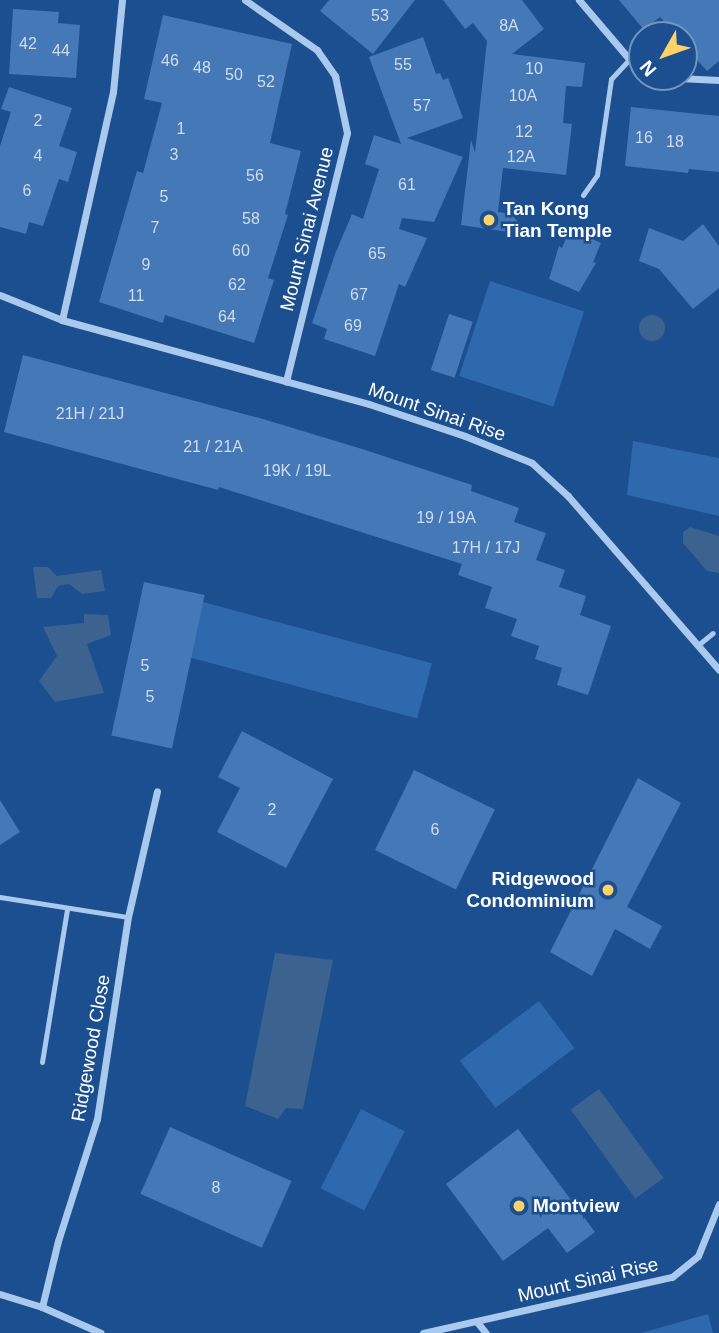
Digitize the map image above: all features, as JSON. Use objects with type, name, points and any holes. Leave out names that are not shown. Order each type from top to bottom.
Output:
[{"type":"street","points":[[62,320],[113,92],[122,0]]},
{"type":"street","name":"Mount Sinai Avenue","points":[[246,0],[317,50],[335,76],[347,133],[286,382]]},
{"type":"street","points":[[579,0],[628,61]]},
{"type":"street","points":[[698,79],[719,80]]},
{"type":"street","name":"Mount Sinai Rise","points":[[0,295],[62,320],[369,404],[465,436],[532,463],[568,496],[719,670]]},
{"type":"street","name":"Ridgewood Close","points":[[42,1307],[58,1241],[97,1119],[128,916],[157,791]]},
{"type":"street","name":"Mount Sinai Rise","points":[[423,1333],[672,1277],[698,1256],[719,1204]]},
{"type":"street","points":[[0,1294],[42,1307],[101,1333]]},
{"type":"street","points":[[477,1322],[486,1333]]},
{"type":"lane","points":[[583,195],[597,175],[611,79],[628,61]]},
{"type":"lane","points":[[698,645],[713,633]]},
{"type":"lane","points":[[0,897],[66,909],[128,916]]},
{"type":"lane","points":[[42,1062],[66,909]]},
{"type":"shaded area","points":[[490,281],[584,312],[553,407],[459,376]]},
{"type":"shaded area","points":[[652,315],[661,319],[665,328],[661,337],[652,341],[643,337],[639,328],[643,319]]},
{"type":"shaded area","points":[[633,441],[719,458],[719,516],[627,495]]},
{"type":"shaded area","points":[[690,527],[719,536],[719,573],[707,571],[683,543],[683,532]]},
{"type":"shaded area","points":[[33,567],[48,567],[57,576],[101,570],[105,591],[82,594],[69,584],[58,586],[51,598],[37,598]]},
{"type":"shaded area","points":[[203,602],[432,663],[417,718],[188,657]]},
{"type":"shaded area","points":[[84,614],[108,615],[111,635],[87,644],[104,693],[55,702],[39,681],[57,656],[43,627],[84,623]]},
{"type":"shaded area","points":[[275,953],[333,960],[303,1109],[286,1108],[278,1119],[245,1106]]},
{"type":"shaded area","points":[[539,1001],[575,1048],[495,1108],[460,1061]]},
{"type":"shaded area","points":[[599,1089],[664,1178],[635,1199],[571,1110]]},
{"type":"shaded area","points":[[361,1109],[405,1131],[364,1211],[321,1188]]},
{"type":"shaded area","points":[[708,1314],[713,1333],[641,1333]]},
{"type":"building","points":[[329,0],[415,0],[373,54],[320,11]]},
{"type":"building","points":[[443,0],[522,0],[544,29],[512,54],[585,63],[582,87],[566,86],[563,123],[572,124],[566,175],[503,168],[498,212],[511,214],[519,223],[509,232],[461,225],[471,140],[475,152],[487,41],[473,23],[465,29]]},
{"type":"building","points":[[619,0],[719,0],[719,61],[707,71],[698,61],[698,21],[664,21],[660,17],[655,21],[636,21]]},
{"type":"building","points":[[13,9],[59,12],[58,23],[80,25],[76,78],[9,74]]},
{"type":"building","points":[[163,15],[292,44],[270,143],[301,151],[285,214],[288,215],[268,278],[274,280],[254,343],[165,315],[163,323],[99,302],[137,171],[143,173],[162,103],[144,99]]},
{"type":"building","points":[[423,37],[436,74],[440,73],[443,80],[448,78],[463,118],[407,138],[463,157],[434,222],[402,218],[399,229],[427,238],[405,287],[399,284],[375,356],[324,339],[327,329],[312,323],[335,254],[352,214],[363,219],[379,169],[365,164],[374,135],[401,144],[369,57]]},
{"type":"building","points":[[9,87],[72,108],[59,146],[77,152],[68,182],[59,179],[43,226],[29,222],[26,234],[0,227],[0,146],[11,112],[1,109]]},
{"type":"building","points":[[631,107],[719,116],[719,172],[689,169],[688,173],[625,166]]},
{"type":"building","points":[[703,224],[719,246],[719,288],[693,309],[659,269],[639,261],[649,228],[683,241]]},
{"type":"building","points":[[570,229],[601,243],[593,262],[596,263],[579,292],[549,279],[559,246],[562,248]]},
{"type":"building","points":[[449,314],[473,322],[455,378],[431,370]]},
{"type":"building","points":[[23,355],[263,419],[362,449],[472,485],[471,491],[519,508],[514,522],[546,533],[536,560],[565,570],[559,587],[586,596],[580,615],[611,626],[588,695],[557,685],[562,668],[535,659],[539,646],[511,636],[517,619],[485,608],[492,587],[458,575],[462,564],[219,487],[218,490],[4,432]]},
{"type":"building","points":[[144,582],[205,595],[172,748],[111,736]]},
{"type":"building","points":[[242,731],[333,779],[286,868],[217,832],[240,788],[218,777]]},
{"type":"building","points":[[414,770],[495,809],[456,889],[375,850]]},
{"type":"building","name":"Ridgewood Condominium","points":[[638,778],[681,803],[627,907],[662,926],[650,949],[615,929],[592,976],[550,952]]},
{"type":"building","points":[[0,800],[20,832],[0,845]]},
{"type":"building","points":[[170,1127],[292,1181],[262,1248],[140,1194]]},
{"type":"building","name":"Montview","points":[[518,1129],[595,1232],[567,1253],[548,1228],[503,1261],[446,1184]]},
{"type":"place","name":"Tan Kong Tian Temple","points":[[489,220]]},
{"type":"place","name":"Ridgewood Condominium","points":[[608,890]]},
{"type":"place","name":"Montview","points":[[519,1206]]}]
